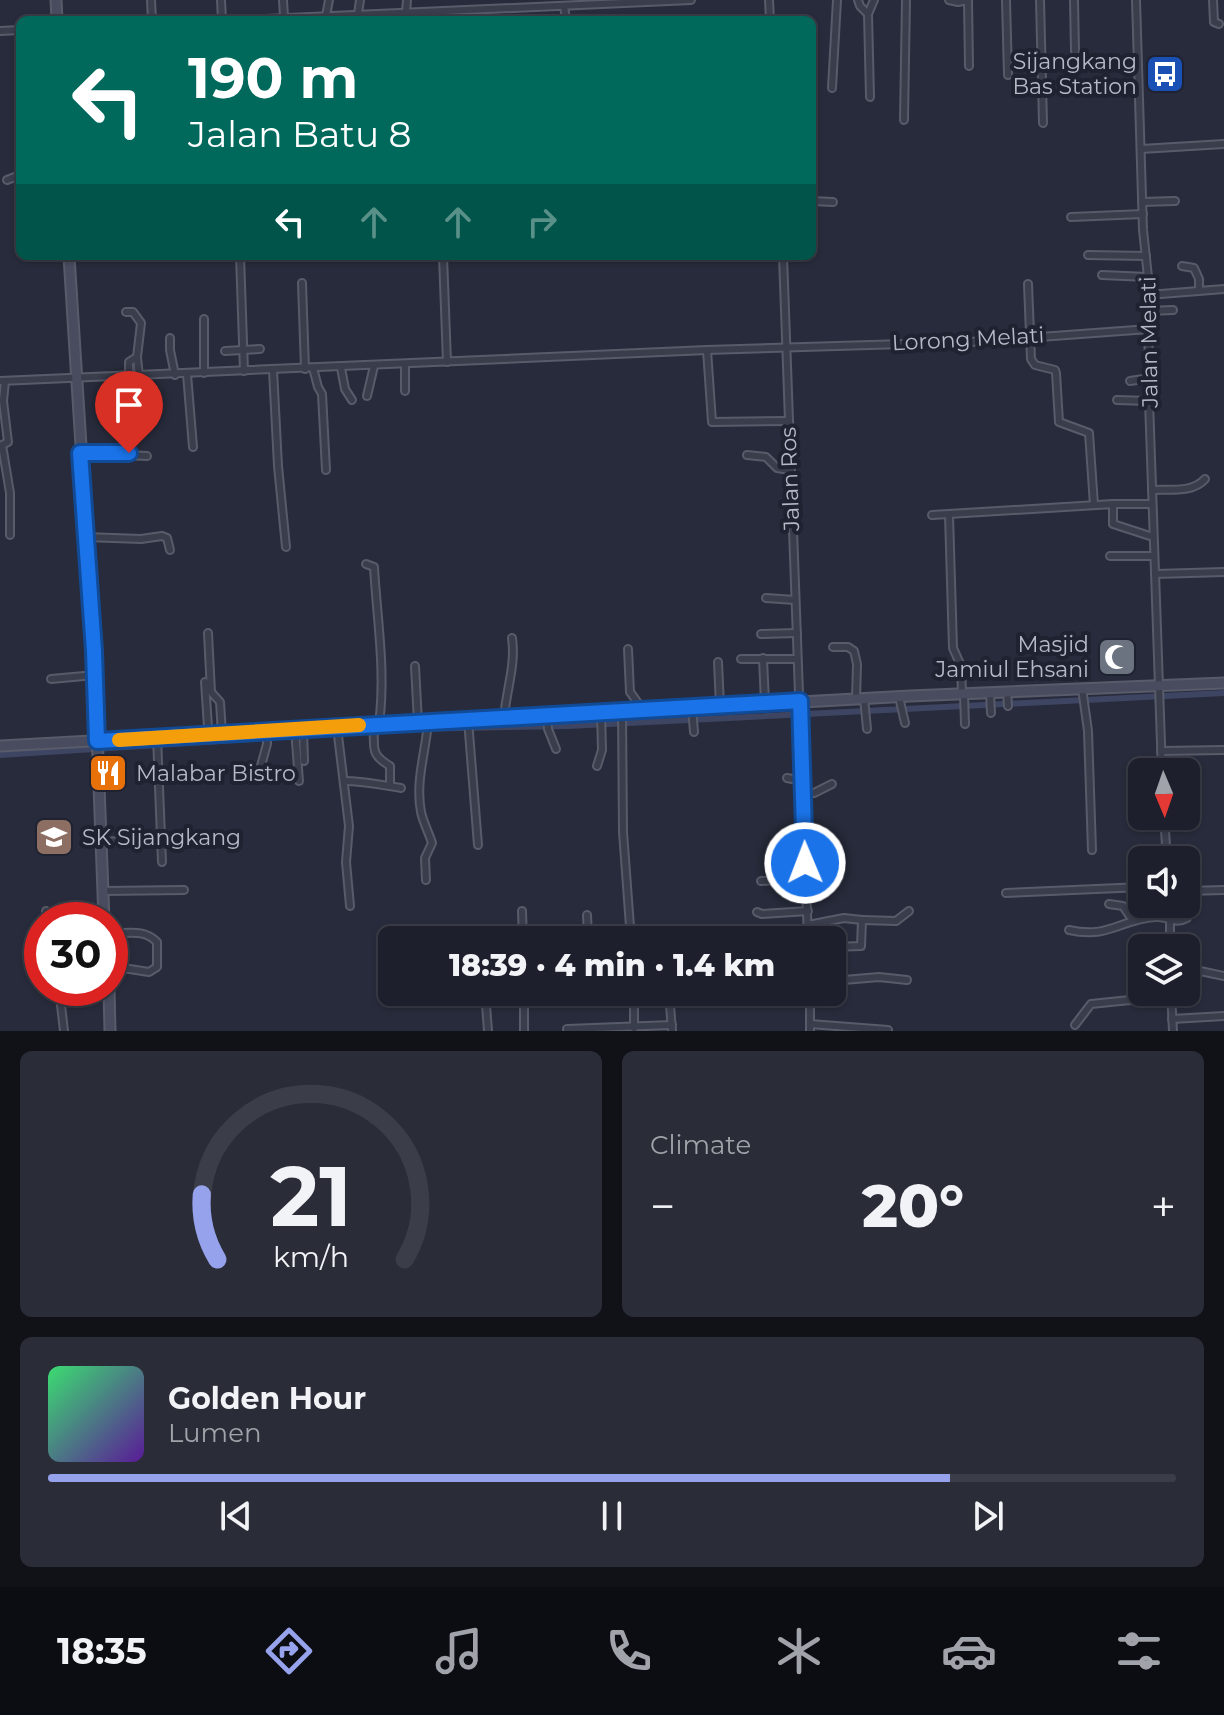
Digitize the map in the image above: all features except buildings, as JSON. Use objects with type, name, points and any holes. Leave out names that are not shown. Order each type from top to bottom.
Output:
[{"type":"street","points":[[358,14],[360,0]]},
{"type":"street","points":[[406,12],[407,0]]},
{"type":"street","points":[[498,0],[498,8]]},
{"type":"street","points":[[397,16],[406,12],[555,3],[691,0]]},
{"type":"street","points":[[832,88],[837,0]]},
{"type":"street","points":[[858,0],[868,14]]},
{"type":"street","points":[[870,97],[868,14],[874,0]]},
{"type":"street","points":[[904,120],[906,0]]},
{"type":"street","points":[[949,0],[968,0],[969,66]]},
{"type":"street","points":[[1006,0],[1008,75]]},
{"type":"street","points":[[1040,0],[1043,123]]},
{"type":"street","points":[[1074,0],[1075,51]]},
{"type":"street","name":"Jalan Melati","points":[[1136,0],[1142,202],[1148,277],[1149,401],[1161,758]]},
{"type":"street","points":[[1213,0],[1214,22],[1219,24]]},
{"type":"street","points":[[340,16],[383,16]]},
{"type":"street","points":[[1141,149],[1224,144]]},
{"type":"street","points":[[7,180],[16,177]]},
{"type":"street","points":[[816,201],[833,202]]},
{"type":"street","points":[[1142,202],[1175,201]]},
{"type":"street","points":[[1071,217],[1143,214]]},
{"type":"street","points":[[1088,255],[1146,256]]},
{"type":"street","points":[[69,260],[95,675],[104,902]]},
{"type":"street","points":[[240,260],[244,371]]},
{"type":"street","points":[[443,260],[447,362]]},
{"type":"street","name":"Jalan Ros","points":[[783,260],[808,925]]},
{"type":"street","points":[[1182,266],[1194,268],[1199,290]]},
{"type":"street","points":[[1102,275],[1148,277]]},
{"type":"street","points":[[302,283],[309,368],[322,394],[326,470]]},
{"type":"street","points":[[1028,284],[1031,359],[1035,365],[1055,370],[1059,422],[1089,433],[1094,505]]},
{"type":"street","points":[[1137,289],[1148,292],[1224,289]]},
{"type":"street","points":[[1148,311],[1173,310]]},
{"type":"street","points":[[126,312],[133,312],[140,319],[139,376]]},
{"type":"street","points":[[204,319],[204,373]]},
{"type":"street","name":"Lorong Melati","points":[[2,381],[1031,338],[1149,329]]},
{"type":"street","points":[[170,338],[175,375]]},
{"type":"street","points":[[225,351],[260,349]]},
{"type":"street","points":[[707,350],[712,422],[788,421]]},
{"type":"street","points":[[129,376],[129,362],[137,357]]},
{"type":"street","points":[[405,364],[405,391]]},
{"type":"street","points":[[367,396],[374,366]]},
{"type":"street","points":[[341,368],[345,389],[352,400]]},
{"type":"street","points":[[273,370],[286,547]]},
{"type":"street","points":[[187,374],[193,447]]},
{"type":"street","points":[[1130,381],[1150,378]]},
{"type":"street","points":[[2,381],[8,442],[2,445],[10,493],[10,535]]},
{"type":"street","points":[[1117,400],[1149,401]]},
{"type":"street","points":[[80,453],[147,456]]},
{"type":"street","points":[[747,455],[766,457],[777,468],[790,470]]},
{"type":"street","points":[[1152,490],[1190,488],[1199,486],[1205,479]]},
{"type":"street","points":[[1113,504],[1113,524],[1153,537]]},
{"type":"street","points":[[932,515],[1152,504]]},
{"type":"street","points":[[949,515],[953,648],[961,666],[965,724]]},
{"type":"street","points":[[85,537],[166,537],[170,550]]},
{"type":"street","points":[[1110,556],[1154,556]]},
{"type":"street","points":[[366,564],[374,567],[376,621],[383,660],[374,752],[390,766],[390,786]]},
{"type":"street","points":[[1155,574],[1224,572]]},
{"type":"street","points":[[766,598],[795,600]]},
{"type":"street","points":[[208,633],[211,692],[220,702],[222,734]]},
{"type":"street","points":[[761,634],[797,633]]},
{"type":"street","points":[[504,718],[507,685],[514,666],[512,638]]},
{"type":"street","points":[[833,647],[848,647],[854,651],[867,729]]},
{"type":"street","points":[[628,649],[630,692],[643,710]]},
{"type":"street","points":[[763,658],[765,703]]},
{"type":"street","points":[[741,659],[797,659]]},
{"type":"street","points":[[718,662],[720,706]]},
{"type":"street","points":[[415,666],[428,736],[421,760],[420,785],[420,809],[432,843],[425,858],[426,880]]},
{"type":"street","points":[[51,679],[95,675]]},
{"type":"street","points":[[203,734],[208,727],[209,714],[205,682]]},
{"type":"street","points":[[0,746],[98,743],[203,734],[267,736],[425,723],[468,726],[504,718],[548,722],[602,720],[643,710],[692,711],[765,703],[990,696],[1007,699],[1224,683]]},
{"type":"street","points":[[1082,692],[1088,731],[1092,850]]},
{"type":"street","points":[[990,696],[991,713]]},
{"type":"street","points":[[900,700],[905,723]]},
{"type":"street","points":[[692,711],[693,728]]},
{"type":"street","points":[[622,714],[623,832],[630,926]]},
{"type":"street","points":[[597,766],[601,759],[602,720]]},
{"type":"street","points":[[548,722],[556,749]]},
{"type":"street","points":[[468,726],[478,845]]},
{"type":"street","points":[[337,728],[349,826],[346,862],[350,906]]},
{"type":"street","points":[[299,733],[304,761],[299,781]]},
{"type":"street","points":[[261,766],[267,736]]},
{"type":"street","points":[[157,737],[162,862]]},
{"type":"street","points":[[1161,751],[1224,750]]},
{"type":"street","points":[[787,778],[803,781]]},
{"type":"street","points":[[344,781],[401,788]]},
{"type":"street","points":[[804,794],[814,793],[832,784]]},
{"type":"street","points":[[103,842],[155,839]]},
{"type":"street","points":[[761,881],[782,880],[789,865],[805,863]]},
{"type":"street","points":[[1006,893],[1105,891],[1128,887]]},
{"type":"street","points":[[104,891],[184,890]]},
{"type":"street","points":[[1200,891],[1224,890]]},
{"type":"street","points":[[1109,904],[1123,906],[1133,921]]},
{"type":"street","points":[[522,911],[523,926]]},
{"type":"street","points":[[757,912],[808,911]]},
{"type":"street","points":[[808,925],[844,918],[896,921],[909,911]]},
{"type":"street","points":[[587,915],[588,926]]},
{"type":"street","points":[[1069,930],[1098,933],[1133,921],[1158,917],[1170,921],[1187,918]]},
{"type":"street","points":[[846,947],[861,946],[862,920]]},
{"type":"street","points":[[1170,921],[1170,934]]},
{"type":"street","points":[[128,933],[145,934],[157,942],[157,967],[149,972],[128,969]]},
{"type":"street","points":[[1200,971],[1224,976]]},
{"type":"street","points":[[846,980],[879,977],[907,980]]},
{"type":"street","points":[[1075,1025],[1091,1004],[1128,1000]]},
{"type":"street","points":[[61,1006],[64,1031]]},
{"type":"street","points":[[109,1006],[110,1031]]},
{"type":"street","points":[[486,1006],[488,1031]]},
{"type":"street","points":[[524,1006],[524,1031]]},
{"type":"street","points":[[634,1006],[634,1029]]},
{"type":"street","points":[[567,1029],[672,1028],[670,1006]]},
{"type":"street","points":[[810,1006],[810,1028],[888,1030]]},
{"type":"street","points":[[1171,1006],[1173,1031]]},
{"type":"street","points":[[1172,1019],[1224,1016]]},
{"type":"waterway","points":[[0,755],[407,729],[568,726],[1224,693]]},
{"type":"slow traffic","points":[[119,740],[359,725]]},
{"type":"place","name":"Sijangkang Bas Station","points":[[1165,74]]},
{"type":"place","name":"Masjid Jamiul Ehsani","points":[[1117,657]]},
{"type":"place","name":"Malabar Bistro","points":[[108,773]]},
{"type":"place","name":"SK Sijangkang","points":[[54,837]]},
{"type":"route","points":[[129,453],[80,453],[97,741],[800,701],[805,863]]}]
